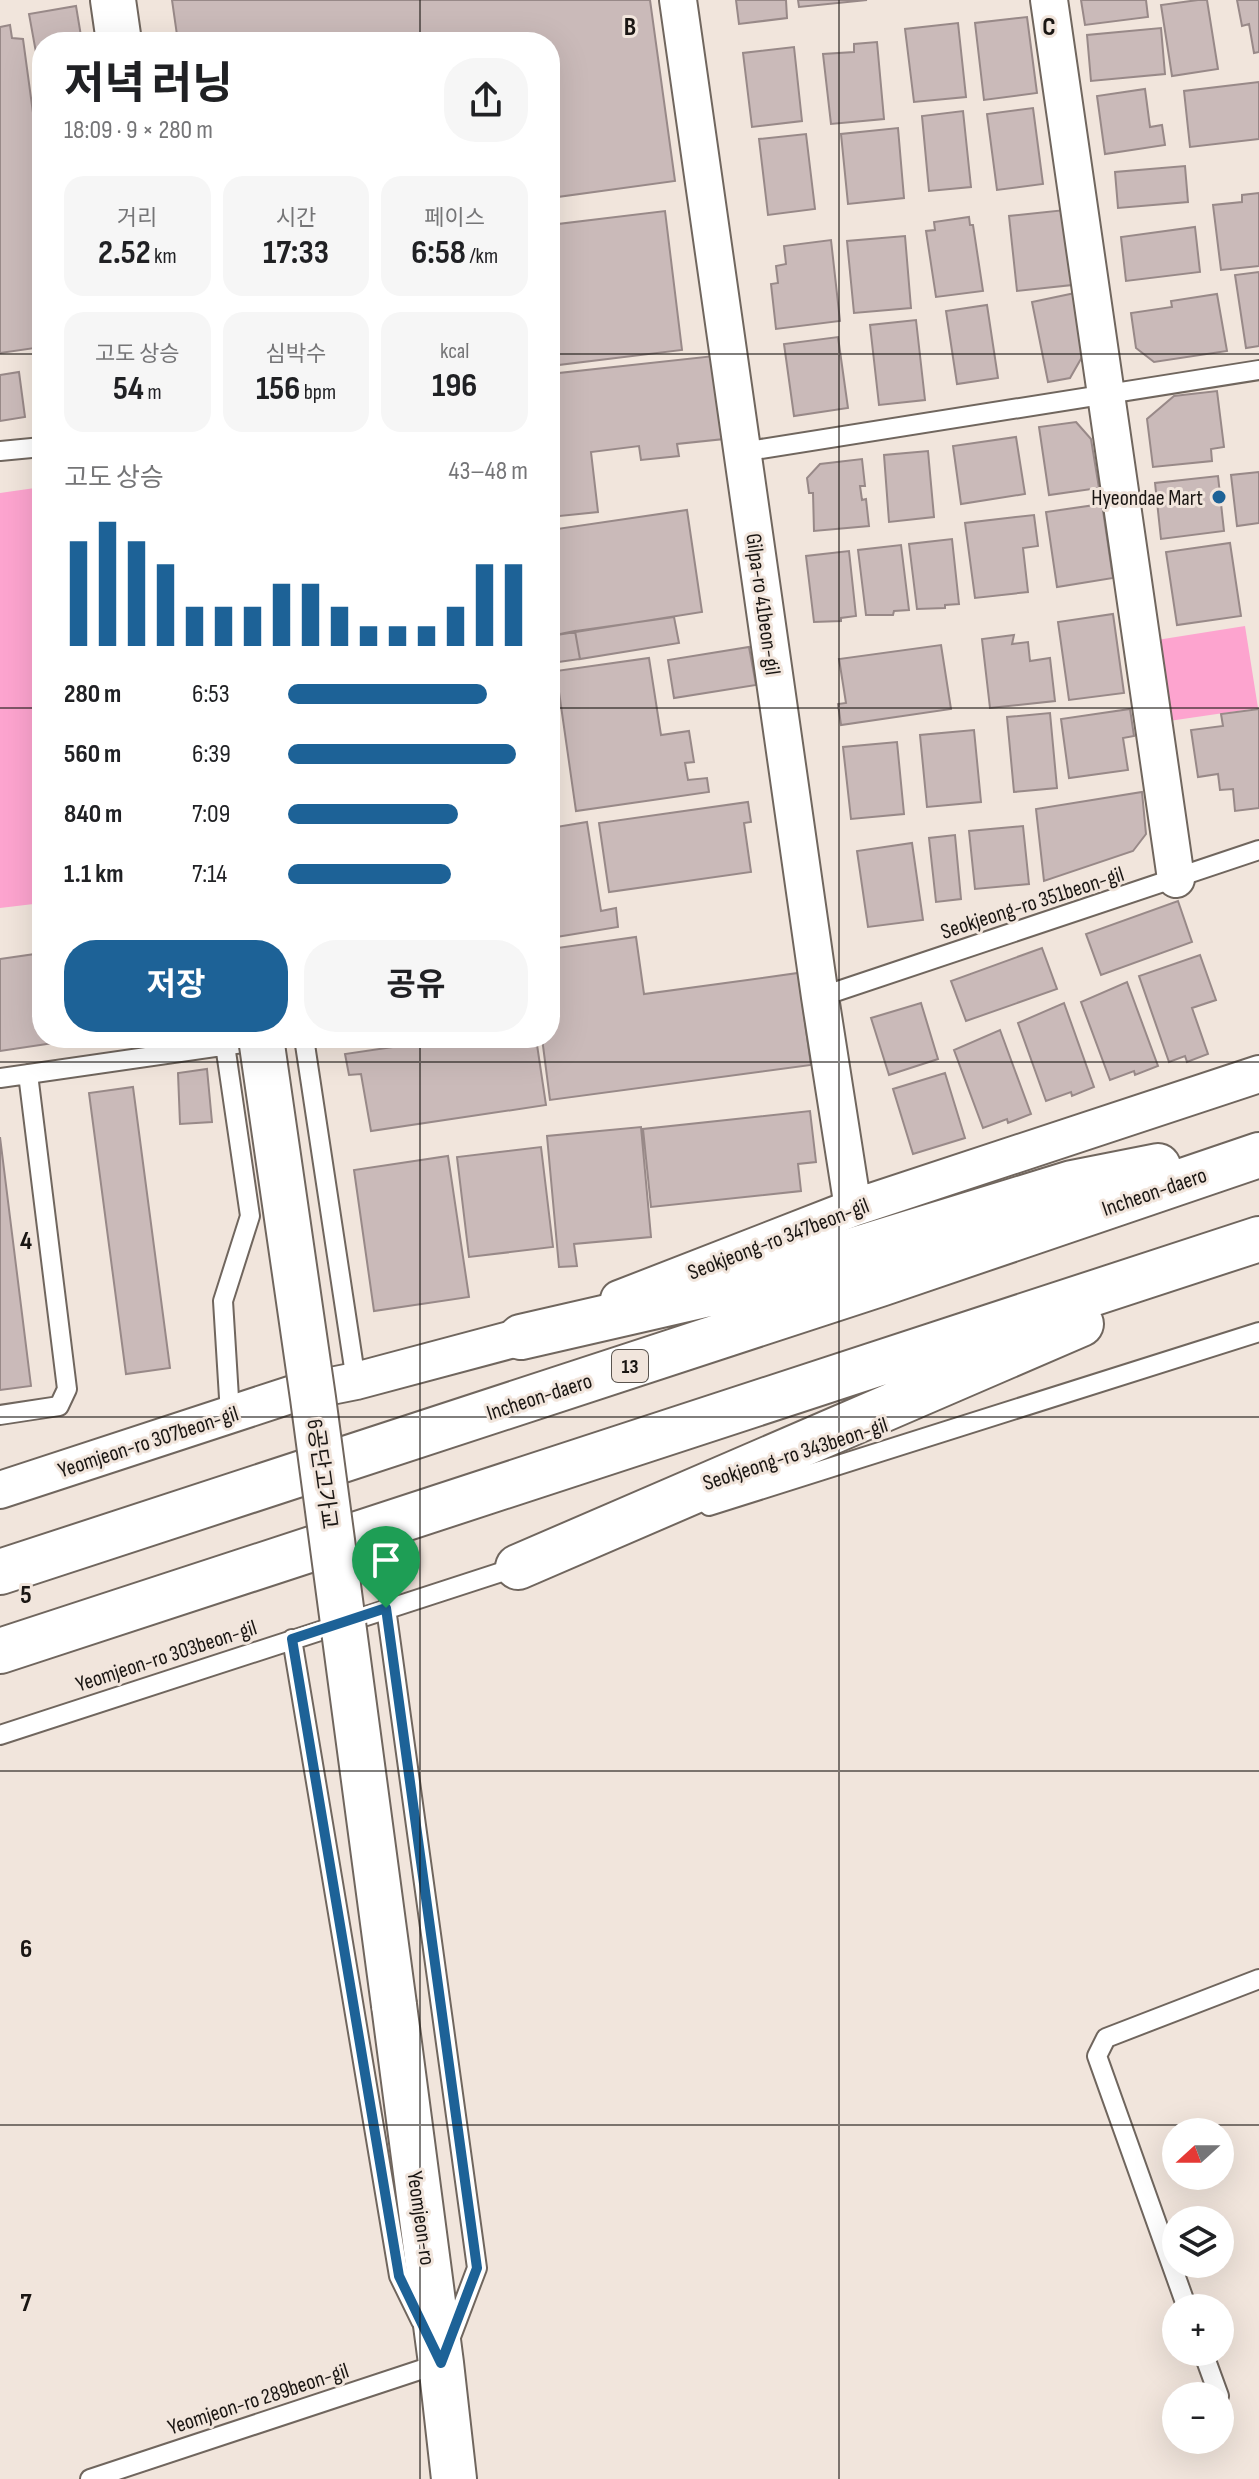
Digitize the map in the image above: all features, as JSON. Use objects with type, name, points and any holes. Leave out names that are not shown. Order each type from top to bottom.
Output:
[{"type":"main road","points":[[113,0],[118,32]]},
{"type":"main road","name":"6공단고가교","points":[[239,1048],[315,1414],[394,2005]]},
{"type":"main road","points":[[521,1337],[717,1292],[1072,1183],[1259,1146]]},
{"type":"main road","name":"Incheon-daero","points":[[0,1572],[880,1284],[1259,1155]]},
{"type":"main road","points":[[0,1651],[1259,1239]]},
{"type":"main road","points":[[518,1567],[1259,1247]]},
{"type":"main road","name":"Yeomjeon-ro","points":[[394,2005],[454,2479]]},
{"type":"street","name":"Gilpa-ro 41beon-gil","points":[[678,0],[820,997],[853,1208]]},
{"type":"street","points":[[1049,0],[1176,879]]},
{"type":"street","name":"Seokjeong-ro 347beon-gil","points":[[296,1393],[356,1381],[521,1337],[853,1208],[1259,1074]]},
{"type":"street","name":"Yeomjeon-ro 307beon-gil","points":[[0,1490],[296,1393]]},
{"type":"lane","points":[[742,452],[1259,370]]},
{"type":"lane","points":[[0,451],[32,448]]},
{"type":"lane","name":"Seokjeong-ro 351beon-gil","points":[[820,997],[1259,850]]},
{"type":"lane","points":[[0,1078],[188,1048]]},
{"type":"lane","points":[[230,1414],[223,1301],[250,1216],[238,1048]]},
{"type":"lane","points":[[306,1048],[356,1381]]},
{"type":"lane","points":[[0,1415],[59,1406],[67,1389],[28,1074]]},
{"type":"lane","name":"Seokjeong-ro 343beon-gil","points":[[346,1621],[1259,1332]]},
{"type":"lane","points":[[386,1608],[477,2268],[441,2363]]},
{"type":"lane","name":"Yeomjeon-ro 303beon-gil","points":[[0,1735],[346,1621]]},
{"type":"lane","points":[[292,1639],[399,2276],[441,2363]]},
{"type":"lane","points":[[1182,2294],[1097,2056],[1106,2038],[1259,1979]]},
{"type":"lane","name":"Yeomjeon-ro 289beon-gil","points":[[90,2479],[441,2363]]},
{"type":"shaded area","points":[[32,488],[32,904],[0,908],[0,493]]},
{"type":"shaded area","points":[[1245,626],[1258,708],[1169,721],[1157,640]]},
{"type":"building","points":[[172,0],[650,0],[675,181],[560,197],[560,32],[177,32]]},
{"type":"building","points":[[736,0],[786,0],[787,18],[739,24]]},
{"type":"building","points":[[798,0],[867,0],[799,7]]},
{"type":"building","points":[[1081,0],[1146,0],[1148,17],[1085,25]]},
{"type":"building","points":[[1207,0],[1218,69],[1172,76],[1161,5]]},
{"type":"building","points":[[1237,0],[1259,0],[1259,52],[1254,53],[1249,24],[1242,26]]},
{"type":"building","points":[[76,6],[80,32],[32,32],[29,14]]},
{"type":"building","points":[[1027,17],[1037,93],[984,100],[975,23]]},
{"type":"building","points":[[958,23],[966,97],[914,102],[905,29]]},
{"type":"building","points":[[10,25],[12,38],[23,39],[32,105],[32,348],[0,353],[0,27]]},
{"type":"building","points":[[1161,28],[1165,74],[1091,81],[1087,35]]},
{"type":"building","points":[[877,42],[884,119],[831,124],[823,54],[854,52],[854,44]]},
{"type":"building","points":[[794,47],[802,121],[752,127],[743,53]]},
{"type":"building","points":[[1259,82],[1259,139],[1190,147],[1184,91]]},
{"type":"building","points":[[1145,89],[1150,127],[1162,125],[1165,145],[1105,154],[1097,96]]},
{"type":"building","points":[[1033,108],[1043,184],[997,190],[987,114]]},
{"type":"building","points":[[963,111],[971,187],[929,191],[922,116]]},
{"type":"building","points":[[898,128],[904,198],[848,204],[841,134]]},
{"type":"building","points":[[806,134],[815,209],[768,215],[759,139]]},
{"type":"building","points":[[1185,166],[1188,202],[1118,208],[1115,172]]},
{"type":"building","points":[[1259,193],[1259,266],[1221,270],[1213,205],[1242,202],[1242,195]]},
{"type":"building","points":[[1065,210],[1072,285],[1017,291],[1009,216]]},
{"type":"building","points":[[665,211],[682,350],[560,365],[560,224]]},
{"type":"building","points":[[969,217],[970,225],[973,225],[983,291],[936,297],[926,231],[935,230],[934,222]]},
{"type":"building","points":[[1195,227],[1200,272],[1126,281],[1121,237]]},
{"type":"building","points":[[905,236],[911,308],[854,313],[847,241]]},
{"type":"building","points":[[831,240],[840,321],[776,329],[771,284],[778,283],[776,266],[786,264],[784,246]]},
{"type":"building","points":[[1259,272],[1259,346],[1246,348],[1235,275]]},
{"type":"building","points":[[1075,293],[1086,350],[1070,378],[1048,382],[1032,302]]},
{"type":"building","points":[[1217,294],[1227,351],[1154,362],[1136,348],[1131,313],[1172,307],[1171,301]]},
{"type":"building","points":[[987,305],[998,378],[957,384],[946,311]]},
{"type":"building","points":[[916,320],[925,400],[879,405],[870,325]]},
{"type":"building","points":[[838,337],[848,408],[794,416],[784,344]]},
{"type":"building","points":[[714,356],[724,439],[677,444],[679,456],[641,460],[639,446],[591,452],[598,512],[560,516],[560,373]]},
{"type":"building","points":[[19,372],[25,417],[0,421],[0,375]]},
{"type":"building","points":[[1217,391],[1224,447],[1211,449],[1212,461],[1153,467],[1147,419],[1174,396]]},
{"type":"building","points":[[1076,422],[1091,439],[1099,488],[1049,495],[1039,427]]},
{"type":"building","points":[[1016,437],[1025,494],[961,504],[953,446]]},
{"type":"building","points":[[928,451],[934,517],[889,522],[884,455]]},
{"type":"building","points":[[862,459],[865,486],[860,486],[862,500],[866,499],[869,526],[814,531],[813,493],[809,493],[807,478],[820,464]]},
{"type":"building","points":[[1259,472],[1259,523],[1237,526],[1231,475]]},
{"type":"building","points":[[1218,476],[1224,531],[1161,539],[1155,483]]},
{"type":"building","points":[[1102,504],[1113,578],[1057,587],[1046,512]]},
{"type":"building","points":[[687,510],[702,612],[560,634],[560,529]]},
{"type":"building","points":[[1034,515],[1038,546],[1023,548],[1028,592],[975,598],[965,523]]},
{"type":"building","points":[[952,539],[959,604],[917,609],[909,544]]},
{"type":"building","points":[[1230,543],[1241,616],[1177,625],[1166,552]]},
{"type":"building","points":[[901,545],[909,610],[894,611],[893,615],[866,615],[858,550]]},
{"type":"building","points":[[849,551],[856,616],[841,618],[841,621],[814,622],[806,556]]},
{"type":"building","points":[[1113,614],[1124,693],[1069,700],[1058,622]]},
{"type":"building","points":[[674,617],[679,643],[580,659],[575,631]]},
{"type":"building","points":[[575,631],[580,659],[560,662],[560,634]]},
{"type":"building","points":[[1014,635],[1012,644],[1028,642],[1030,661],[1050,658],[1055,701],[990,708],[982,639]]},
{"type":"building","points":[[941,645],[951,709],[841,725],[838,704],[846,703],[839,659]]},
{"type":"building","points":[[749,647],[756,685],[674,698],[668,660]]},
{"type":"building","points":[[649,658],[661,735],[689,731],[694,762],[685,763],[688,780],[707,778],[709,792],[576,811],[560,699],[560,670]]},
{"type":"building","points":[[1130,709],[1134,736],[1123,738],[1128,770],[1069,778],[1061,719]]},
{"type":"building","points":[[1259,709],[1259,808],[1235,811],[1233,789],[1220,790],[1218,774],[1198,777],[1191,730],[1223,726],[1221,714]]},
{"type":"building","points":[[1050,713],[1057,788],[1014,792],[1007,717]]},
{"type":"building","points":[[974,730],[981,802],[927,807],[920,735]]},
{"type":"building","points":[[897,742],[904,814],[851,819],[843,747]]},
{"type":"building","points":[[1142,792],[1146,834],[1133,851],[1044,881],[1036,809]]},
{"type":"building","points":[[748,802],[751,822],[744,823],[751,872],[609,892],[599,823]]},
{"type":"building","points":[[587,822],[601,911],[616,908],[618,927],[560,936],[560,826]]},
{"type":"building","points":[[1023,826],[1029,884],[975,889],[969,831]]},
{"type":"building","points":[[955,835],[961,899],[936,902],[929,838]]},
{"type":"building","points":[[912,843],[923,920],[868,927],[857,851]]},
{"type":"building","points":[[1178,901],[1192,942],[1101,975],[1086,934]]},
{"type":"building","points":[[636,937],[644,994],[798,973],[811,1065],[550,1100],[543,1048],[560,1048],[560,948]]},
{"type":"building","points":[[1042,948],[1057,989],[966,1021],[951,981]]},
{"type":"building","points":[[32,954],[32,1046],[0,1051],[0,959]]},
{"type":"building","points":[[1200,955],[1216,1000],[1192,1008],[1208,1054],[1187,1062],[1185,1056],[1169,1062],[1139,976]]},
{"type":"building","points":[[1127,982],[1158,1066],[1110,1080],[1081,1002]]},
{"type":"building","points":[[921,1003],[938,1059],[889,1075],[871,1018]]},
{"type":"building","points":[[1064,1003],[1094,1087],[1072,1096],[1071,1092],[1046,1101],[1018,1023]]},
{"type":"building","points":[[1000,1030],[1031,1114],[983,1128],[954,1050]]},
{"type":"building","points":[[386,1048],[537,1048],[546,1105],[371,1131],[361,1074],[349,1075],[345,1054]]},
{"type":"building","points":[[207,1069],[212,1122],[180,1124],[178,1073]]},
{"type":"building","points":[[945,1073],[965,1138],[913,1154],[893,1089]]},
{"type":"building","points":[[133,1087],[170,1368],[126,1374],[89,1093]]},
{"type":"building","points":[[810,1111],[816,1162],[798,1164],[801,1191],[651,1207],[643,1129]]},
{"type":"building","points":[[641,1127],[651,1237],[574,1244],[577,1266],[559,1267],[547,1136]]},
{"type":"building","points":[[0,1137],[31,1386],[0,1390]]},
{"type":"building","points":[[541,1147],[553,1247],[469,1257],[457,1157]]},
{"type":"building","points":[[448,1156],[469,1297],[374,1311],[354,1170]]},
{"type":"place","name":"Hyeondae Mart","points":[[1219,497]]},
{"type":"route","points":[[386,1608],[477,2268],[441,2363],[399,2276],[292,1639],[386,1608]]}]
